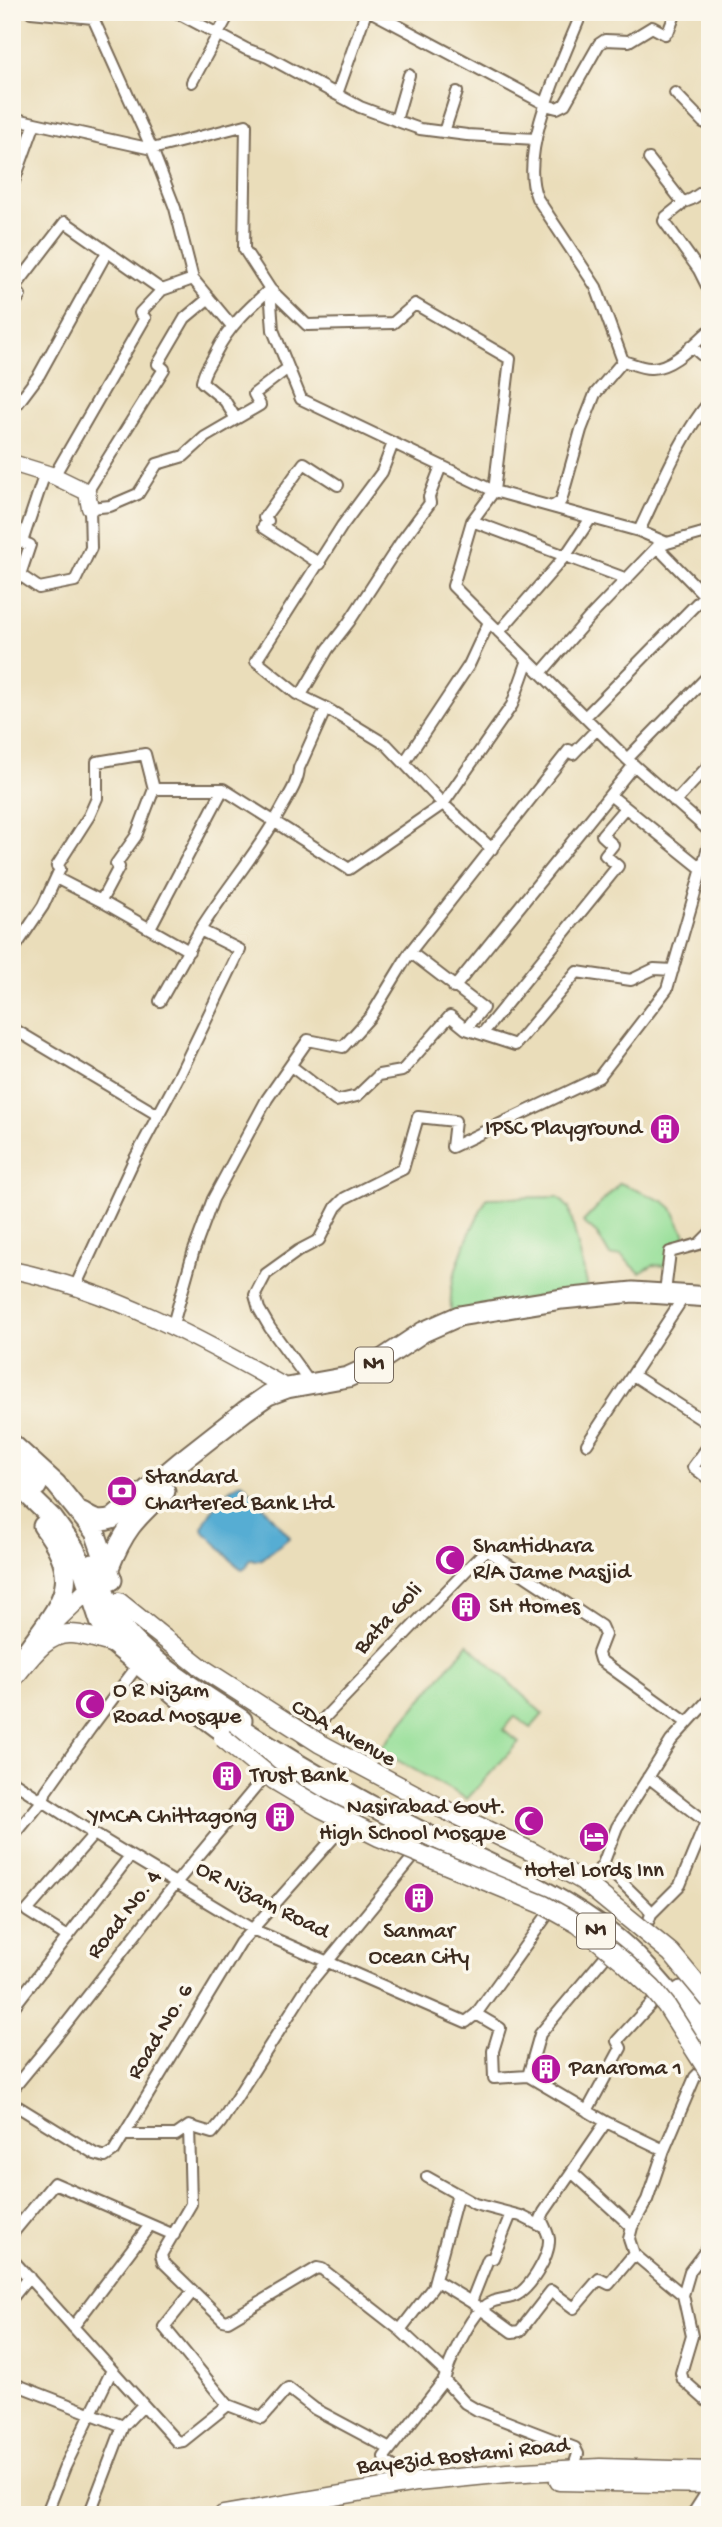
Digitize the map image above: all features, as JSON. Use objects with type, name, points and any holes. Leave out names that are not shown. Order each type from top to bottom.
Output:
[{"type":"highway","name":"N1","points":[[75,1508],[94,1521],[102,1522],[112,1518],[245,1410],[268,1395],[287,1388],[348,1377],[372,1366],[423,1332],[458,1317],[489,1310],[632,1292],[710,1297]]},
{"type":"highway","name":"N1","points":[[108,1570],[120,1540],[132,1521],[210,1452],[267,1409],[285,1400],[304,1394],[355,1386],[417,1348],[476,1322],[518,1313],[607,1301],[676,1296],[710,1305]]},
{"type":"highway","name":"CDA Avenue","points":[[12,1444],[56,1484],[95,1532],[119,1602],[134,1623],[158,1647],[302,1741],[420,1804],[514,1849],[584,1890],[639,1931],[694,1982],[710,2003]]},
{"type":"highway","points":[[12,1463],[61,1513],[86,1546],[116,1618],[135,1643],[153,1658],[263,1733],[317,1766],[381,1801],[550,1879],[625,1934],[663,1970],[710,2026]]},
{"type":"highway","points":[[12,1472],[54,1513],[79,1547],[110,1624],[147,1663],[203,1704],[306,1770],[418,1830],[538,1886],[578,1911],[614,1937],[650,1971],[710,2043]]},
{"type":"highway","name":"N1","points":[[12,1480],[38,1503],[67,1538],[81,1563],[100,1621],[114,1644],[138,1665],[272,1768],[353,1816],[555,1905],[614,1944],[663,1991],[710,2052]]},
{"type":"highway","points":[[12,1480],[55,1543],[67,1576],[65,1593],[15,1660]]},
{"type":"main road","points":[[15,1660],[89,1589]]},
{"type":"main road","points":[[119,1602],[202,1668],[319,1743],[435,1805],[534,1853],[583,1881],[671,1953],[710,2003]]},
{"type":"main road","points":[[12,1680],[42,1645],[58,1635],[71,1634],[114,1644]]},
{"type":"main road","points":[[188,1705],[202,1721],[274,1780],[321,1808],[379,1837],[544,1905],[578,1924],[652,1989],[666,2005],[710,2074]]},
{"type":"main road","name":"Bayezid Bostami Road","points":[[223,2515],[416,2482],[573,2469],[709,2478]]},
{"type":"main road","name":"Bayezid Bostami Road","points":[[284,2515],[393,2495],[506,2484],[567,2480],[709,2478]]},
{"type":"street","points":[[31,12],[93,18],[152,149],[175,208],[193,279],[232,326]]},
{"type":"street","points":[[176,12],[360,107],[421,129],[536,139]]},
{"type":"street","points":[[192,82],[230,12]]},
{"type":"street","points":[[337,94],[366,12]]},
{"type":"street","points":[[372,12],[557,108],[565,104],[594,51],[605,40],[629,41],[652,27],[665,34],[676,12]]},
{"type":"street","points":[[582,12],[545,104],[536,139],[532,187],[596,287],[623,361]]},
{"type":"street","points":[[396,120],[409,75]]},
{"type":"street","points":[[444,132],[457,92]]},
{"type":"street","points":[[675,93],[710,125]]},
{"type":"street","points":[[12,118],[152,149],[246,125],[244,249],[270,289],[307,325],[393,323],[415,304],[510,359],[494,491],[472,521],[453,586],[630,762],[710,832]]},
{"type":"street","points":[[12,187],[36,123]]},
{"type":"street","points":[[649,159],[682,202]]},
{"type":"street","points":[[710,187],[682,202],[664,220],[699,270],[710,292]]},
{"type":"street","points":[[12,308],[20,295],[13,290],[65,222],[162,290]]},
{"type":"street","points":[[12,411],[39,375],[107,252]]},
{"type":"street","points":[[193,279],[162,290],[140,313],[145,318],[50,475],[17,540],[30,545],[16,580],[39,588],[75,581],[91,548],[88,500],[164,369],[158,364],[185,318],[208,298]]},
{"type":"street","points":[[236,419],[225,401],[202,382],[204,369],[232,326],[270,289]]},
{"type":"street","points":[[270,289],[273,330],[302,399],[494,491],[639,531],[662,545],[707,598],[585,717]]},
{"type":"street","points":[[623,361],[650,368],[660,366],[710,330]]},
{"type":"street","points":[[691,346],[710,343]]},
{"type":"street","points":[[691,346],[710,362]]},
{"type":"street","points":[[552,507],[561,501],[581,430],[595,394],[623,361]]},
{"type":"street","points":[[12,463],[50,475],[88,500],[110,506],[138,494],[157,464],[184,456],[205,438],[260,405],[254,394],[288,368]]},
{"type":"street","points":[[639,531],[682,445],[701,411],[710,401]]},
{"type":"street","points":[[393,443],[382,471],[342,526],[256,661],[301,695],[387,745],[443,804],[492,849]]},
{"type":"street","points":[[320,564],[263,527],[268,521],[264,518],[304,463],[338,485]]},
{"type":"street","points":[[301,695],[328,649],[430,503],[429,497],[442,466]]},
{"type":"street","points":[[499,632],[566,555],[591,518]]},
{"type":"street","points":[[472,521],[627,579]]},
{"type":"street","points":[[541,673],[588,619],[662,545],[710,531]]},
{"type":"street","points":[[404,763],[469,665],[489,622]]},
{"type":"street","points":[[154,789],[223,789],[349,869],[443,804],[512,705],[528,660]]},
{"type":"street","points":[[454,988],[610,795],[630,762],[710,674]]},
{"type":"street","points":[[160,1001],[217,903],[257,851],[275,820],[298,778],[299,768],[326,708]]},
{"type":"street","points":[[172,1328],[193,1253],[213,1199],[267,1099],[308,1040],[343,1047],[349,1041],[371,1016],[410,952],[569,750],[573,754],[597,729]]},
{"type":"street","points":[[12,951],[43,906],[60,869],[57,866],[89,816],[97,798],[97,762],[145,754],[154,789],[136,836],[116,864],[119,867],[101,901]]},
{"type":"street","points":[[675,802],[710,764]]},
{"type":"street","points":[[150,928],[223,789]]},
{"type":"street","points":[[610,795],[702,869]]},
{"type":"street","points":[[482,1034],[618,866],[605,855],[613,845],[602,835],[625,808]]},
{"type":"street","points":[[310,1383],[259,1309],[254,1294],[267,1274],[298,1251],[319,1240],[336,1208],[345,1198],[403,1169],[418,1117],[456,1121],[452,1147],[599,1077],[667,989],[710,841]]},
{"type":"street","points":[[56,878],[189,951]]},
{"type":"street","points":[[75,1287],[133,1161],[178,1078],[240,950],[200,930]]},
{"type":"street","points":[[410,952],[482,1008],[466,1029]]},
{"type":"street","points":[[291,1066],[336,1101],[357,1096],[379,1075],[402,1071],[450,1016],[466,1029],[516,1045],[577,972],[631,980],[654,969],[673,970]]},
{"type":"street","points":[[12,1028],[158,1115]]},
{"type":"street","points":[[587,1444],[633,1375],[676,1296],[670,1252],[699,1244],[710,1233]]},
{"type":"street","points":[[12,1270],[75,1287],[172,1328],[219,1350],[287,1388]]},
{"type":"street","points":[[633,1375],[710,1424]]},
{"type":"street","points":[[710,1444],[693,1467],[710,1480]]},
{"type":"street","name":"Bata Goli","points":[[302,1741],[486,1550],[601,1626],[605,1634],[597,1657],[686,1723]]},
{"type":"street","points":[[12,1838],[43,1800],[46,1791],[90,1728],[138,1665]]},
{"type":"street","points":[[584,1890],[603,1864],[617,1826],[671,1741],[710,1698]]},
{"type":"street","name":"Road No. 4","points":[[12,2090],[60,2033],[175,1884],[272,1768]]},
{"type":"street","points":[[639,1931],[651,1914],[680,1885],[708,1823],[648,1777]]},
{"type":"street","name":"OR Nizam Road","points":[[12,1781],[175,1884],[252,1929],[466,2022],[473,2017]]},
{"type":"street","name":"Road No. 6","points":[[12,2103],[95,2154],[105,2157],[114,2151],[234,1953],[252,1929],[353,1816]]},
{"type":"street","points":[[68,1937],[27,1911],[94,1834]]},
{"type":"street","points":[[189,2126],[212,2133],[309,1984],[421,1848]]},
{"type":"street","points":[[12,2009],[130,1856]]},
{"type":"street","points":[[603,1864],[637,1896],[651,1914]]},
{"type":"street","points":[[555,1905],[473,2017],[500,2028],[493,2051],[494,2078],[528,2076],[606,2122],[664,2150]]},
{"type":"street","points":[[528,2076],[540,2034],[614,1944]]},
{"type":"street","points":[[587,2111],[621,2048],[617,2042],[663,1991]]},
{"type":"street","points":[[683,2295],[634,2255],[629,2239],[695,2077],[710,2062]]},
{"type":"street","points":[[416,2482],[384,2459],[445,2377],[450,2361],[481,2309],[492,2301],[512,2297],[527,2286],[539,2270],[548,2249],[549,2238],[541,2219],[544,2212],[606,2122]]},
{"type":"street","points":[[124,2134],[176,2135],[189,2126]]},
{"type":"street","points":[[189,2126],[191,2204],[160,2259],[223,2320],[228,2321],[319,2268],[400,2330],[445,2377],[465,2403],[575,2448],[578,2454],[573,2469]]},
{"type":"street","points":[[573,2173],[632,2227]]},
{"type":"street","points":[[427,2177],[488,2209],[510,2214],[545,2228]]},
{"type":"street","points":[[12,2234],[54,2182],[174,2235]]},
{"type":"street","points":[[400,2330],[433,2287],[457,2194]]},
{"type":"street","points":[[471,2302],[488,2259],[493,2258],[510,2214]]},
{"type":"street","points":[[73,2327],[150,2225]]},
{"type":"street","points":[[710,2245],[690,2271],[683,2295],[692,2336],[681,2373],[683,2380],[710,2404]]},
{"type":"street","points":[[435,2280],[517,2333],[551,2291],[574,2308],[599,2278],[609,2284],[634,2255]]},
{"type":"street","points":[[12,2259],[143,2405],[180,2442],[228,2404]]},
{"type":"street","points":[[12,2298],[29,2277]]},
{"type":"street","points":[[193,2291],[164,2327],[228,2404],[262,2418],[288,2388],[315,2409],[390,2449]]},
{"type":"street","points":[[46,2515],[111,2370]]},
{"type":"street","points":[[12,2383],[123,2426]]},
{"type":"street","points":[[89,2515],[123,2426],[143,2405]]},
{"type":"street","points":[[692,2515],[709,2478]]},
{"type":"green space","points":[[620,1183],[665,1202],[672,1208],[685,1235],[670,1248],[666,1266],[653,1265],[640,1273],[621,1255],[610,1256],[597,1234],[583,1222]]},
{"type":"green space","points":[[558,1197],[569,1208],[588,1288],[452,1314],[452,1286],[456,1271],[467,1239],[487,1198]]},
{"type":"green space","points":[[468,1644],[543,1714],[531,1728],[514,1716],[503,1730],[519,1742],[467,1799],[379,1750]]},
{"type":"water","points":[[242,1482],[290,1537],[262,1559],[250,1559],[242,1569],[202,1528],[218,1502],[229,1490]]},
{"type":"place","name":"IPSC Playground","points":[[665,1129]]},
{"type":"place","name":"Standard Chartered Bank Ltd","points":[[122,1491]]},
{"type":"place","name":"Shantidhara R/A Jame Masjid","points":[[450,1560]]},
{"type":"place","name":"SH Homes","points":[[466,1607]]},
{"type":"place","name":"O R Nizam Road Mosque","points":[[90,1704]]},
{"type":"place","name":"Trust Bank","points":[[227,1776]]},
{"type":"place","name":"YMCA Chittagong","points":[[280,1817]]},
{"type":"place","name":"Nasirabad Govt. High School Mosque","points":[[529,1821]]},
{"type":"place","name":"Hotel Lords Inn","points":[[594,1837]]},
{"type":"place","name":"Sanmar Ocean City","points":[[419,1898]]},
{"type":"place","name":"Panaroma 1","points":[[546,2069]]}]
